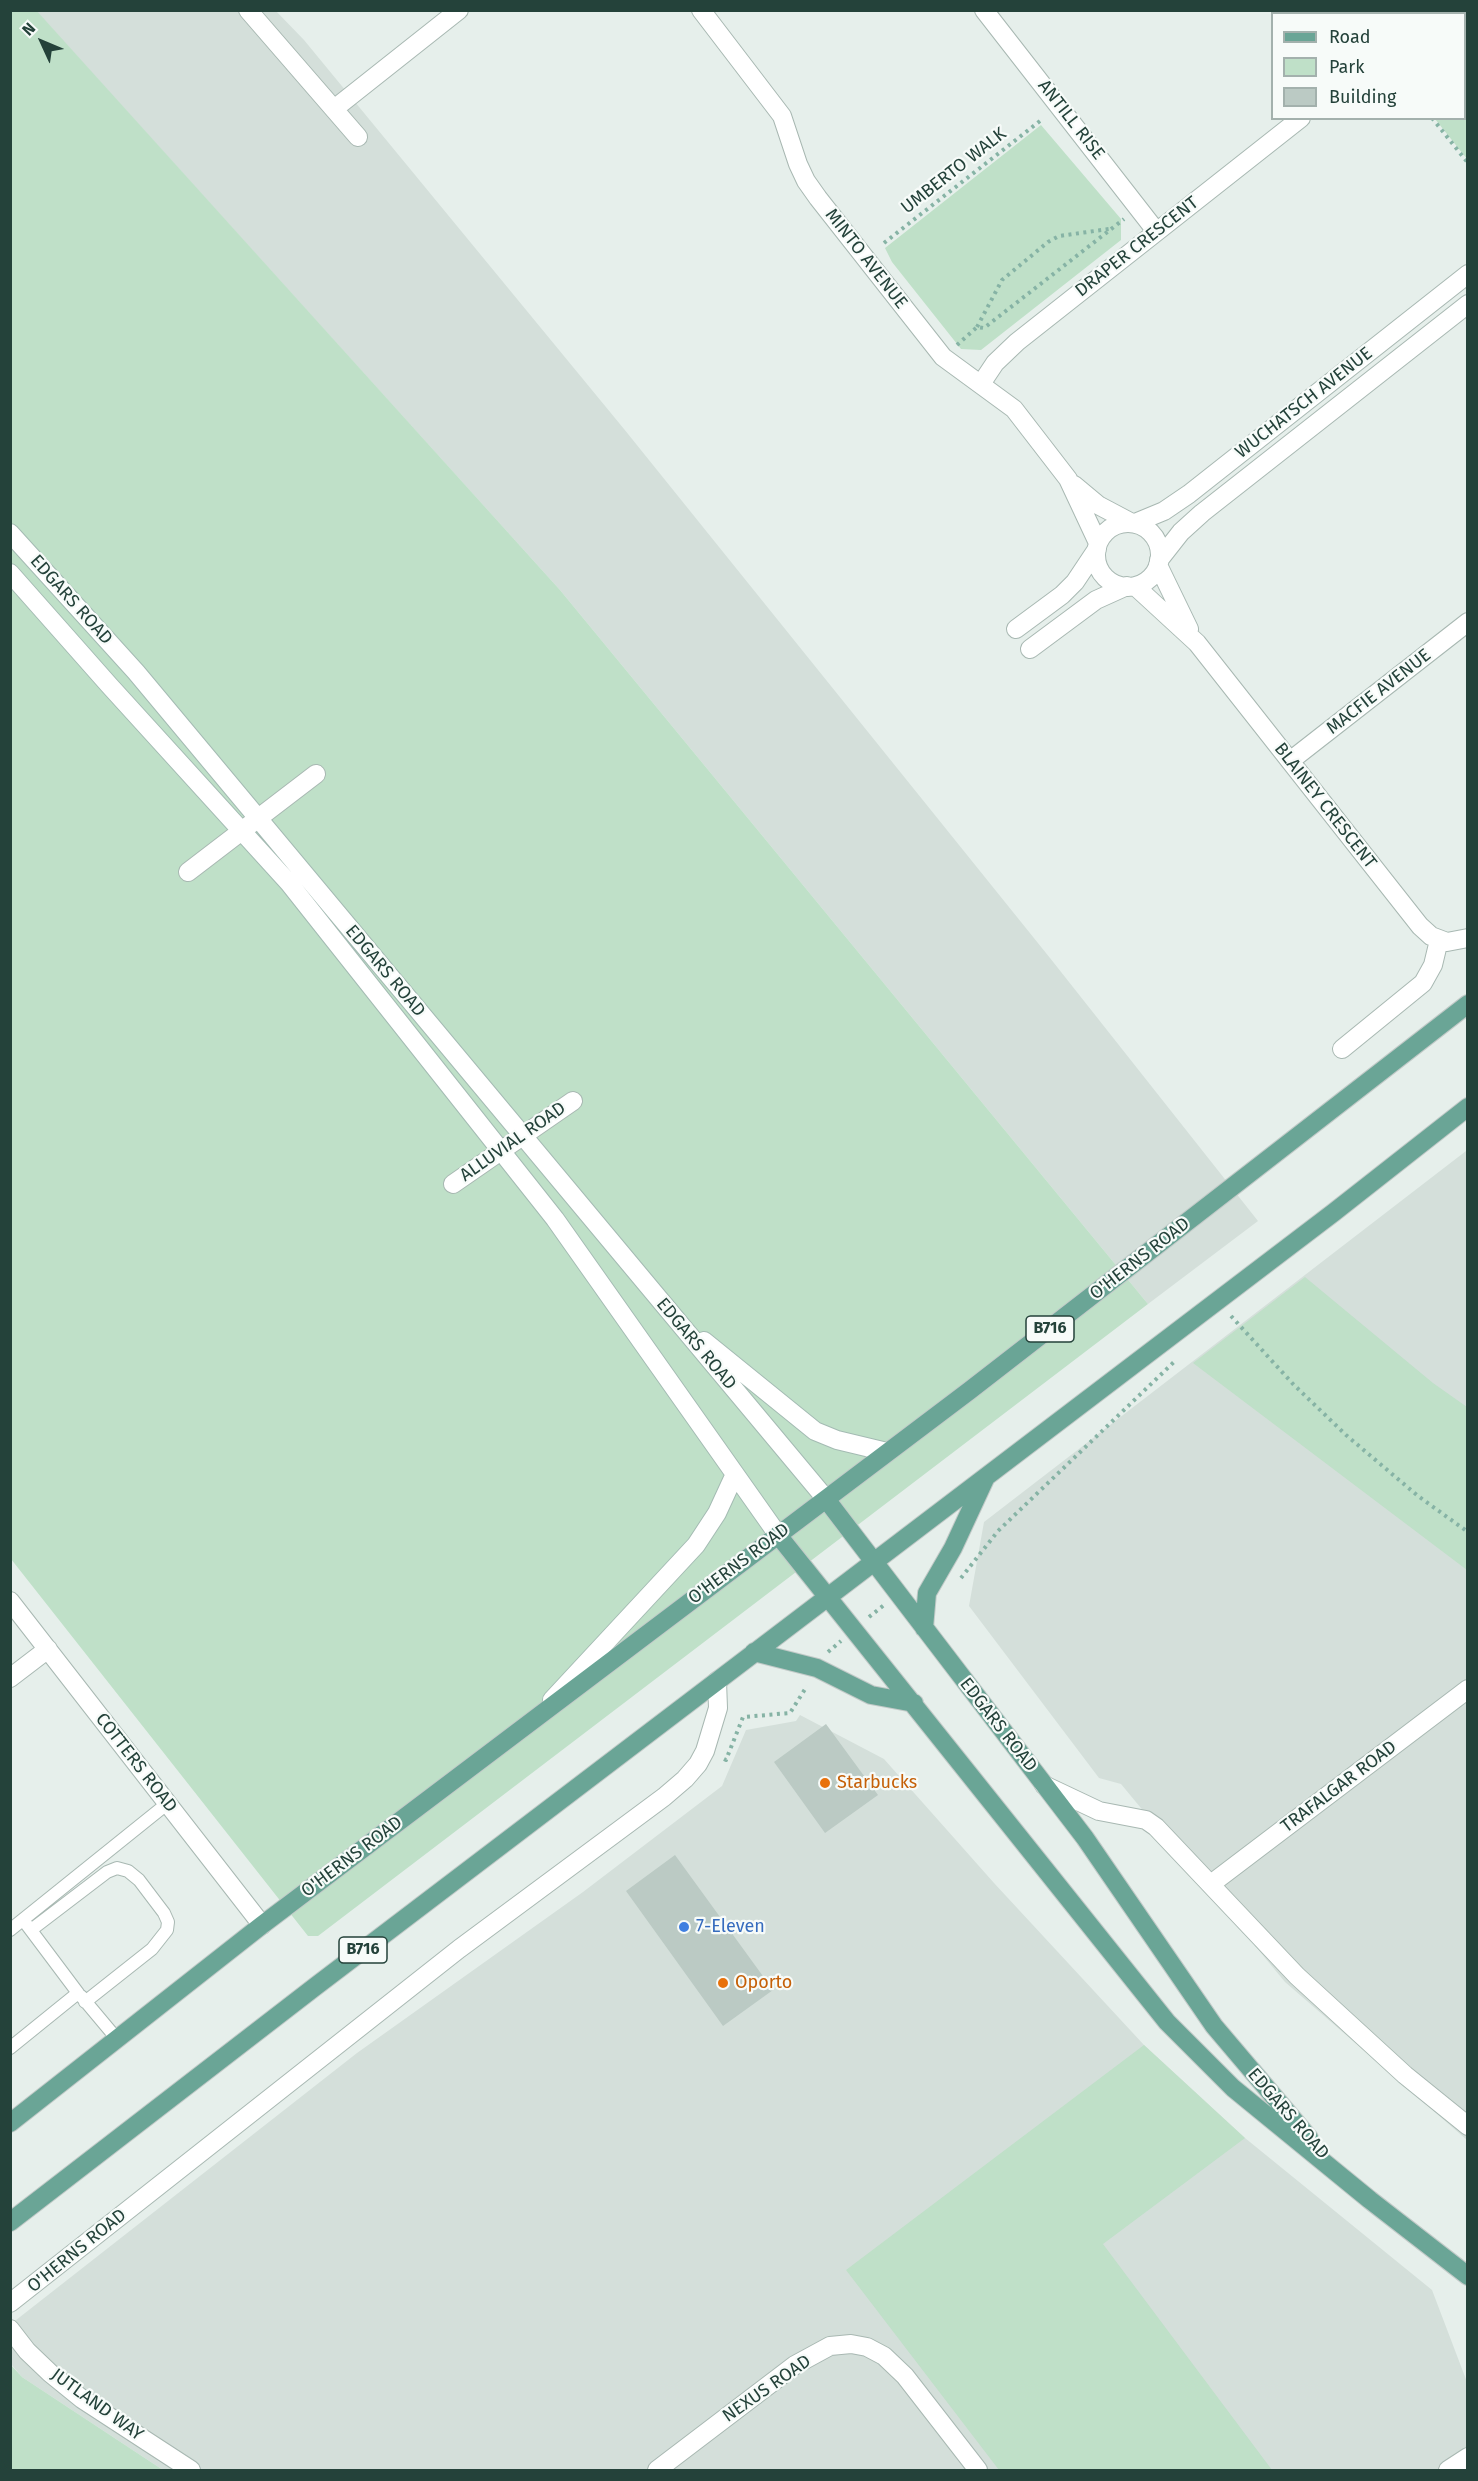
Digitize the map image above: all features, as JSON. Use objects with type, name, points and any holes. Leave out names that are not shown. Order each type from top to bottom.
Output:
[{"type":"main road","name":"O'HERNS ROAD","points":[[10,2123],[262,1925],[826,1499],[1467,1005]]},
{"type":"main road","name":"B716","points":[[10,2222],[754,1652],[1464,1114]]},
{"type":"main road","points":[[924,1628],[927,1593],[953,1548],[987,1475]]},
{"type":"main road","name":"EDGARS ROAD","points":[[826,1499],[1091,1846],[1214,2026],[1273,2098],[1348,2182]]},
{"type":"main road","name":"EDGARS ROAD","points":[[778,1535],[826,1598],[914,1703],[1167,2022],[1233,2088],[1466,2279]]},
{"type":"main road","points":[[754,1652],[817,1668],[871,1695],[914,1703]]},
{"type":"street","points":[[248,10],[358,137]]},
{"type":"street","points":[[333,109],[459,10]]},
{"type":"street","name":"MINTO AVENUE","points":[[701,10],[782,116],[806,181],[943,357],[1014,409],[1068,480],[1098,505],[1134,523]]},
{"type":"street","name":"ANTILL RISE","points":[[984,10],[1156,231]]},
{"type":"street","name":"DRAPER CRESCENT","points":[[981,384],[1003,354],[1298,120]]},
{"type":"street","name":"WUCHATSCH AVENUE","points":[[1134,523],[1164,511],[1189,494],[1467,274]]},
{"type":"street","name":"WUCHATSCH AVENUE","points":[[1159,563],[1181,532],[1202,513],[1467,304]]},
{"type":"street","name":"MINTO AVENUE","points":[[1068,480],[1097,546]]},
{"type":"street","points":[[1016,629],[1062,595],[1075,582],[1104,534],[1112,527],[1122,523],[1134,523],[1151,533],[1160,550],[1159,563],[1149,579],[1096,600],[1030,649]]},
{"type":"street","name":"EDGARS ROAD","points":[[10,533],[136,672],[826,1499]]},
{"type":"street","points":[[1097,546],[1096,560],[1107,579],[1116,584],[1131,586]]},
{"type":"street","name":"BLAINEY CRESCENT","points":[[1159,563],[1197,643]]},
{"type":"street","name":"EDGARS ROAD","points":[[10,573],[289,883],[555,1219],[778,1535]]},
{"type":"street","name":"BLAINEY CRESCENT","points":[[1131,586],[1197,643],[1410,914],[1420,926],[1439,940]]},
{"type":"street","name":"MACFIE AVENUE","points":[[1290,761],[1467,622]]},
{"type":"street","points":[[188,872],[316,774]]},
{"type":"street","points":[[1342,1049],[1423,983],[1432,965],[1439,940],[1453,941],[1467,938]]},
{"type":"street","name":"ALLUVIAL ROAD","points":[[453,1184],[573,1101]]},
{"type":"street","points":[[674,1317],[815,1431],[837,1440],[887,1452]]},
{"type":"street","points":[[535,1719],[696,1545],[717,1513],[735,1474]]},
{"type":"street","name":"COTTERS ROAD","points":[[10,1601],[262,1925]]},
{"type":"street","points":[[10,1678],[48,1649]]},
{"type":"street","name":"O'HERNS ROAD","points":[[10,2303],[459,1949],[685,1779],[698,1764],[705,1750],[718,1708],[717,1681]]},
{"type":"street","name":"TRAFALGAR ROAD","points":[[1210,1884],[1467,1689]]},
{"type":"street","points":[[1044,1785],[1100,1810],[1146,1820],[1156,1827],[1296,1976],[1405,2075],[1467,2126]]},
{"type":"street","name":"JUTLAND WAY","points":[[10,2330],[27,2351],[82,2399],[191,2470]]},
{"type":"street","name":"NEXUS ROAD","points":[[657,2470],[795,2365],[830,2346],[850,2344],[867,2347],[884,2356],[905,2376],[978,2470]]},
{"type":"street","points":[[1448,2470],[1466,2457]]},
{"type":"lane","points":[[27,1925],[168,1803]]},
{"type":"lane","points":[[10,1930],[27,1925],[107,1872],[117,1868],[128,1871],[139,1880],[164,1913],[168,1922],[167,1930],[152,1949],[10,2048]]},
{"type":"lane","points":[[27,1925],[117,2039]]},
{"type":"path","name":"UMBERTO WALK","points":[[884,243],[1040,120]]},
{"type":"path","points":[[1434,120],[1467,163]]},
{"type":"path","points":[[977,327],[984,328],[1139,207]]},
{"type":"path","points":[[943,357],[977,327],[1002,280],[1048,242],[1059,236],[1111,229]]},
{"type":"path","points":[[1230,1315],[1293,1384],[1346,1435],[1418,1496],[1467,1532]]},
{"type":"shaded area","points":[[36,11],[276,11],[304,40],[624,429],[1050,958],[1258,1221],[1148,1304],[560,590]]},
{"type":"shaded area","points":[[1466,1151],[1467,2140],[1285,1982],[1121,1784],[1099,1778],[969,1606],[984,1522]]},
{"type":"shaded area","points":[[800,1715],[884,1759],[994,1883],[1144,2045],[1245,2138],[1432,2290],[1467,2382],[1467,2470],[163,2470],[22,2377],[11,2364],[11,2324],[357,2053],[583,1892],[722,1786],[746,1730],[796,1721]]},
{"type":"green space","points":[[36,10],[560,590],[1148,1304],[318,1936],[308,1936],[11,1559],[10,11]]},
{"type":"green space","points":[[1467,11],[1467,159],[1436,120],[1466,120],[1466,12],[1361,12]]},
{"type":"green space","points":[[1041,125],[1121,219],[1121,240],[981,350],[961,349],[892,262],[885,248]]},
{"type":"green space","points":[[1305,1277],[1433,1383],[1467,1407],[1467,1570],[1193,1363]]},
{"type":"green space","points":[[1144,2045],[1245,2138],[1103,2244],[1272,2470],[999,2470],[846,2270]]},
{"type":"green space","points":[[10,2364],[22,2377],[163,2470],[11,2470]]},
{"type":"building","points":[[826,1724],[878,1795],[825,1833],[774,1762]]},
{"type":"building","points":[[675,1855],[773,1990],[723,2026],[626,1891]]},
{"type":"place","name":"Starbucks","points":[[825,1783]]},
{"type":"place","name":"7-Eleven","points":[[684,1927]]},
{"type":"place","name":"Oporto","points":[[723,1983]]}]
